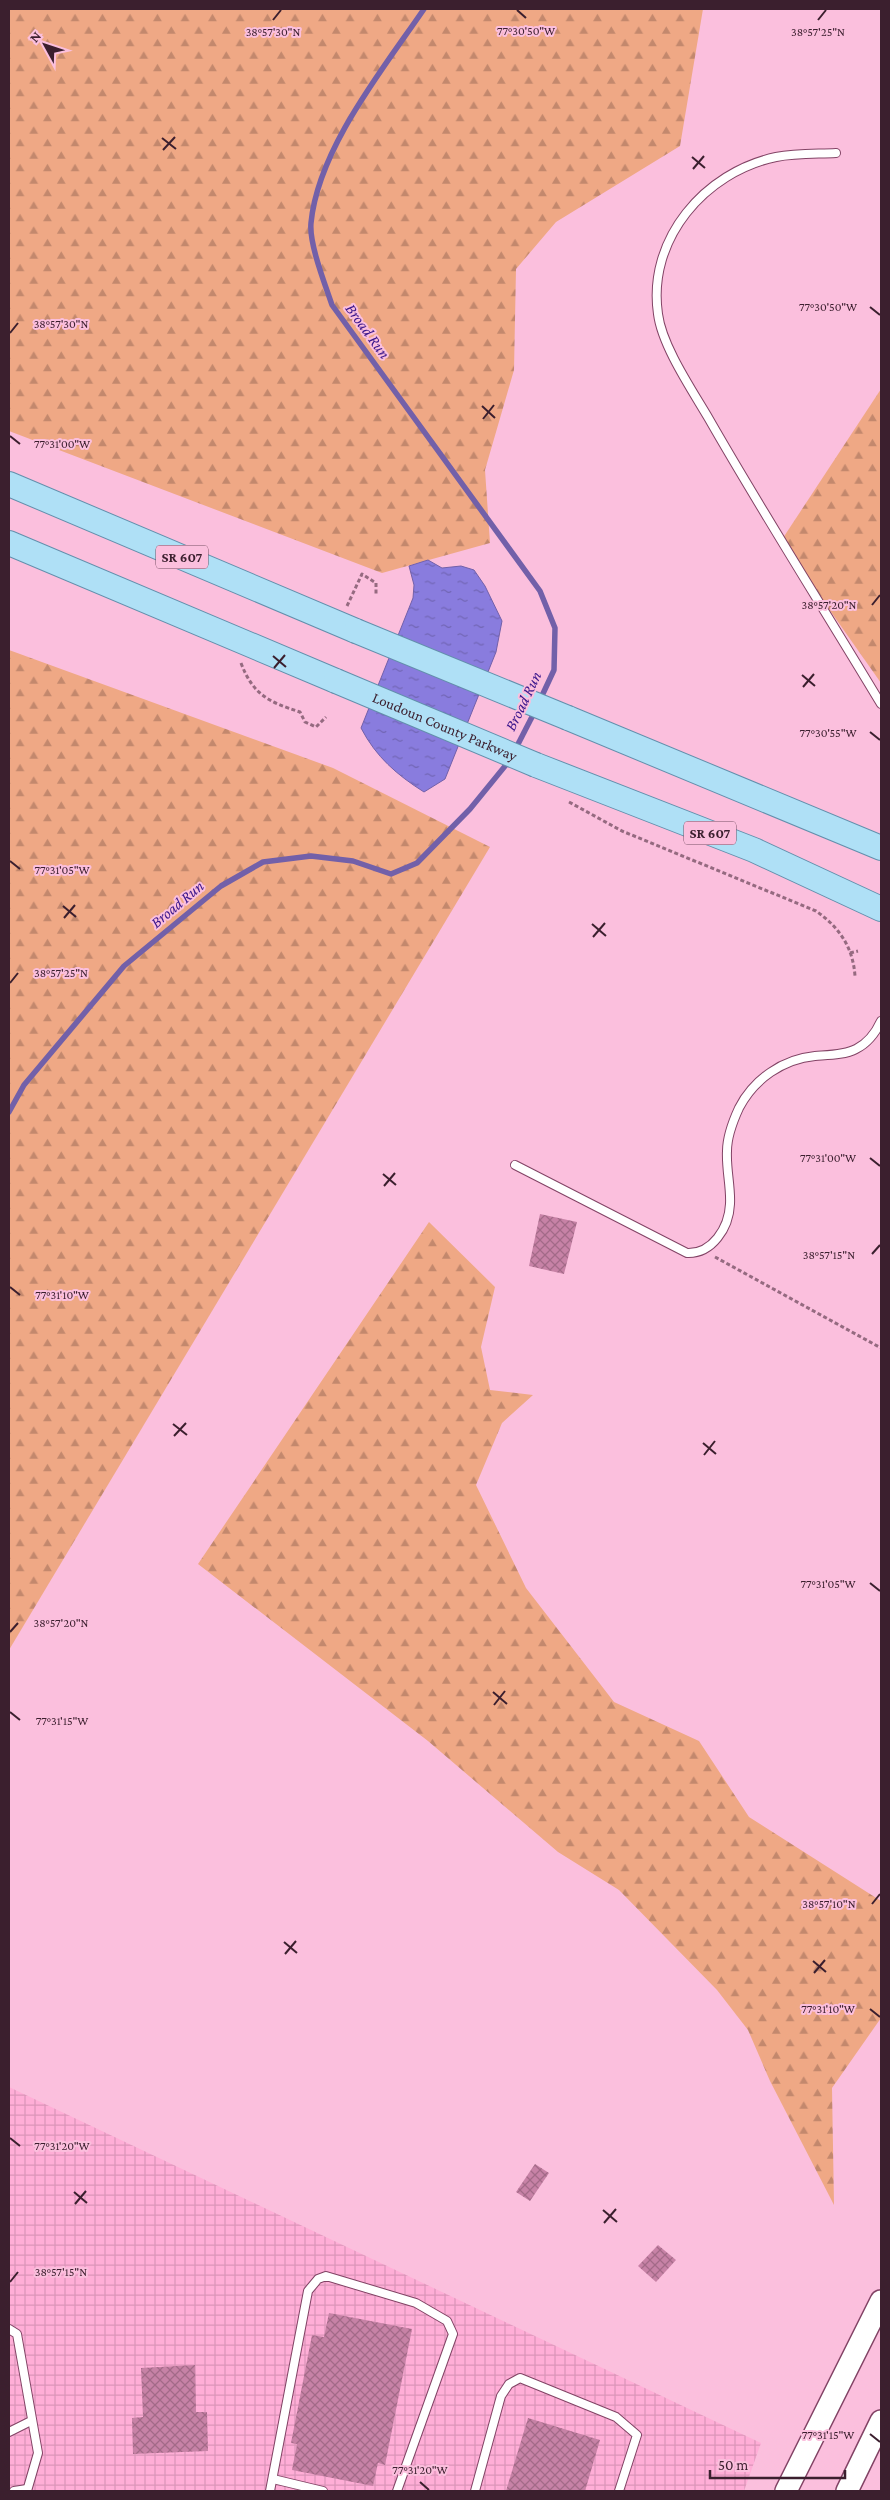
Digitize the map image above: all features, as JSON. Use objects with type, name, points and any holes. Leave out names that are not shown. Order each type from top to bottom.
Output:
[{"type":"main road","name":"SR 607","points":[[9,484],[356,631],[881,848]]},
{"type":"main road","name":"Loudoun County Parkway","points":[[9,543],[536,765],[754,850],[881,909]]},
{"type":"main road","points":[[786,2491],[881,2301]]},
{"type":"main road","points":[[847,2491],[881,2421]]},
{"type":"lane","points":[[836,153],[799,154],[756,163],[720,181],[704,192],[686,211],[671,235],[661,259],[656,289],[658,315],[673,356],[752,494],[881,704]]},
{"type":"lane","points":[[514,1165],[687,1253],[704,1250],[714,1242],[727,1220],[730,1206],[728,1138],[740,1106],[750,1092],[761,1080],[785,1064],[813,1056],[855,1050],[871,1038],[881,1021]]},
{"type":"lane","points":[[270,2491],[308,2291],[318,2279],[326,2276],[416,2303],[447,2321],[454,2334],[397,2491]]},
{"type":"lane","points":[[9,2329],[17,2334],[38,2453],[27,2490],[14,2491]]},
{"type":"lane","points":[[475,2491],[501,2396],[509,2384],[520,2378],[616,2417],[637,2436],[619,2491]]},
{"type":"lane","points":[[9,2432],[31,2421]]},
{"type":"lane","points":[[273,2479],[323,2491]]},
{"type":"path","points":[[347,606],[362,574],[376,583],[376,596]]},
{"type":"path","points":[[239,658],[253,688],[266,699],[300,712],[305,722],[316,727],[326,717]]},
{"type":"path","points":[[566,800],[622,830],[816,911],[841,933],[850,953],[855,976]]},
{"type":"path","points":[[850,953],[858,951]]},
{"type":"path","points":[[704,1250],[881,1348]]},
{"type":"shaded area","points":[[9,2087],[761,2443],[744,2491],[9,2491]]},
{"type":"green space","points":[[9,9],[703,9],[680,146],[556,222],[516,269],[514,370],[485,470],[490,543],[382,573],[9,431]]},
{"type":"green space","points":[[881,389],[881,683],[781,541]]},
{"type":"green space","points":[[9,650],[333,768],[490,847],[9,1650]]},
{"type":"green space","points":[[429,1222],[495,1287],[481,1347],[490,1390],[533,1395],[502,1423],[476,1485],[526,1588],[614,1702],[699,1741],[749,1817],[881,1901],[881,2018],[832,2088],[834,2205],[770,2081],[748,2030],[717,1990],[619,1890],[558,1852],[428,1741],[198,1564]]},
{"type":"water","points":[[428,560],[442,568],[461,566],[474,570],[485,586],[502,621],[496,652],[445,779],[424,792],[405,779],[380,757],[361,728],[413,598],[414,585],[409,566]]},
{"type":"building","points":[[540,1214],[577,1222],[564,1274],[529,1266]]},
{"type":"building","points":[[535,2164],[549,2173],[530,2201],[516,2192]]},
{"type":"building","points":[[658,2245],[676,2260],[656,2282],[638,2266]]},
{"type":"building","points":[[329,2313],[412,2329],[385,2465],[378,2463],[373,2486],[292,2470],[297,2444],[291,2443],[312,2335],[324,2337]]},
{"type":"building","points":[[195,2365],[196,2412],[207,2412],[208,2451],[133,2454],[132,2418],[143,2417],[141,2368]]},
{"type":"building","points":[[528,2418],[600,2440],[585,2491],[506,2491]]},
{"type":"waterway","name":"Broad Run","points":[[424,9],[372,84],[339,139],[316,195],[311,223],[312,242],[332,305],[540,591],[555,628],[554,670],[540,700]]},
{"type":"waterway","name":"Broad Run","points":[[515,750],[535,711]]},
{"type":"waterway","name":"Broad Run","points":[[9,1112],[24,1085],[124,966],[221,886],[263,862],[311,856],[353,861],[391,874],[417,863],[470,809],[510,760]]}]
